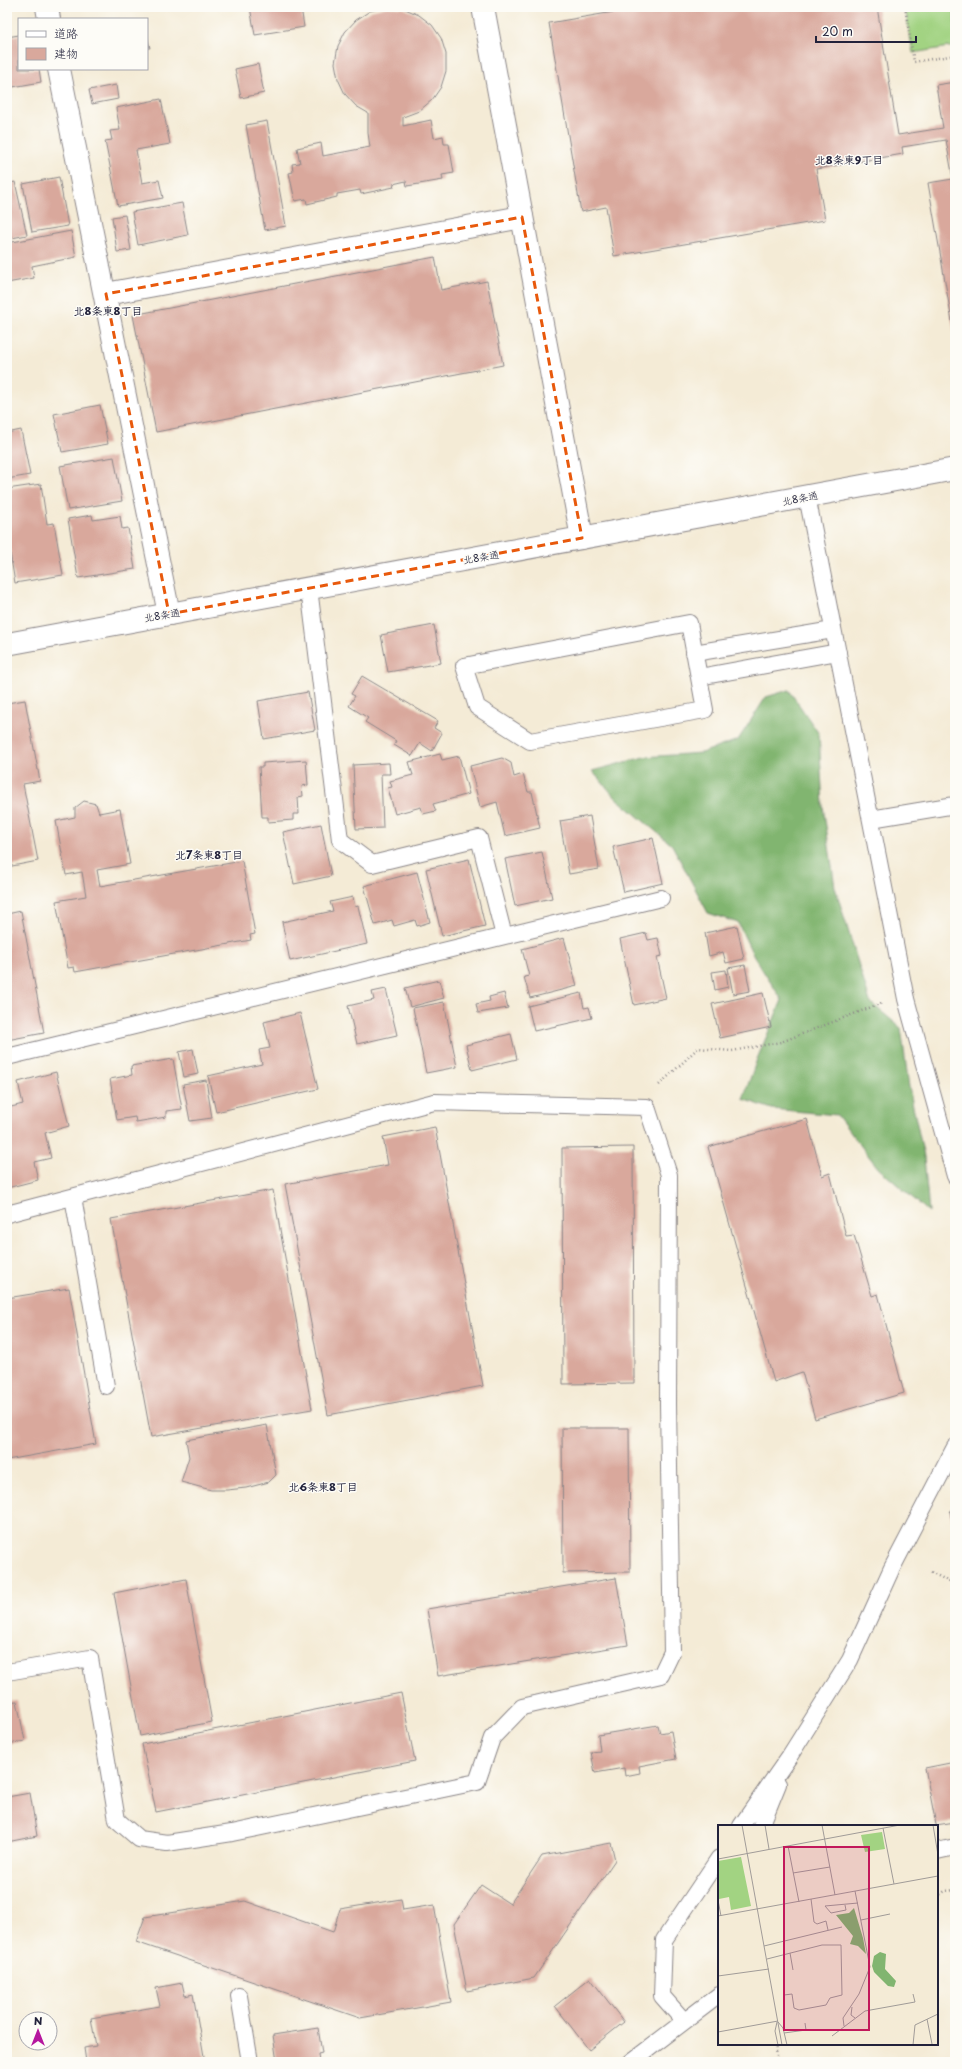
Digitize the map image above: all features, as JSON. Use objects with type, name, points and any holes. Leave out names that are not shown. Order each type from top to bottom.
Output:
[{"type":"street","points":[[46,7],[49,18]]},
{"type":"street","points":[[483,7],[582,538]]},
{"type":"street","points":[[59,70],[106,294],[169,614]]},
{"type":"street","points":[[106,294],[522,217]]},
{"type":"street","name":"北8条通","points":[[7,644],[955,469]]},
{"type":"lane","points":[[806,496],[906,999],[955,1176]]},
{"type":"lane","points":[[309,588],[340,840],[372,864],[479,838],[504,936]]},
{"type":"lane","points":[[689,623],[694,652],[705,710],[530,741],[477,707],[464,666],[689,623]]},
{"type":"lane","points":[[694,652],[833,630]]},
{"type":"lane","points":[[699,677],[838,652]]},
{"type":"lane","points":[[871,819],[955,805]]},
{"type":"lane","points":[[7,1057],[661,898]]},
{"type":"lane","points":[[7,1214],[434,1102],[647,1107],[669,1175],[668,1404],[672,1652],[661,1675],[522,1707],[492,1738],[477,1782],[232,1833],[167,1843],[139,1839],[116,1820],[90,1658],[7,1672]]},
{"type":"lane","points":[[73,1197],[106,1386]]},
{"type":"lane","points":[[742,1825],[789,1757],[850,1660],[891,1570],[955,1447]]},
{"type":"lane","points":[[761,1825],[789,1757]]},
{"type":"lane","points":[[938,1851],[955,1847]]},
{"type":"lane","points":[[684,2020],[662,1996],[664,1940],[718,1859]]},
{"type":"lane","points":[[239,1996],[250,2062]]},
{"type":"lane","points":[[631,2062],[684,2020],[718,1996]]},
{"type":"path","points":[[905,7],[914,62],[955,55]]},
{"type":"path","points":[[647,1107],[655,1089],[698,1048],[732,1051],[780,1042],[880,1003],[906,999]]},
{"type":"path","points":[[931,1572],[955,1585]]},
{"type":"path","points":[[938,1896],[945,1891],[955,1890]]},
{"type":"path","points":[[775,2045],[778,2062]]},
{"type":"highlighted area","points":[[522,217],[582,538],[169,614],[106,294]]},
{"type":"green space","points":[[905,7],[955,7],[955,46],[913,53]]},
{"type":"green space","points":[[789,690],[819,734],[823,806],[835,887],[870,1002],[901,1028],[909,1087],[924,1157],[929,1212],[878,1168],[837,1115],[772,1109],[743,1099],[757,1059],[782,1000],[754,957],[738,923],[708,913],[672,845],[616,798],[592,771],[644,757],[701,753],[738,740],[766,697]]},
{"type":"building","points":[[250,7],[301,7],[304,27],[255,35]]},
{"type":"building","points":[[387,7],[403,8],[419,15],[432,25],[441,38],[446,54],[446,71],[441,87],[432,100],[419,111],[403,117],[403,126],[431,120],[434,138],[443,136],[444,144],[449,144],[454,173],[442,175],[443,180],[407,186],[406,181],[393,184],[394,187],[361,194],[360,190],[337,194],[337,197],[307,204],[306,199],[295,201],[289,173],[293,172],[292,164],[300,163],[297,148],[321,143],[323,156],[370,147],[368,113],[356,106],[345,94],[338,79],[335,63],[338,46],[345,32],[356,20],[370,11]]},
{"type":"building","points":[[643,7],[877,7],[898,135],[943,128],[936,85],[955,82],[955,339],[928,183],[953,179],[946,140],[902,147],[903,154],[816,169],[825,220],[614,256],[606,207],[581,212],[549,23]]},
{"type":"building","points":[[18,35],[18,70],[39,70],[41,82],[7,88],[7,37]]},
{"type":"building","points":[[258,64],[264,93],[241,98],[235,69]]},
{"type":"building","points":[[116,85],[118,99],[92,104],[89,90]]},
{"type":"building","points":[[161,99],[170,144],[136,150],[142,183],[159,180],[163,198],[118,206],[105,141],[112,140],[110,131],[120,130],[116,108]]},
{"type":"building","points":[[267,121],[286,226],[265,230],[246,125]]},
{"type":"building","points":[[59,177],[68,226],[32,232],[23,184]]},
{"type":"building","points":[[15,182],[27,235],[7,239],[7,184]]},
{"type":"building","points":[[182,203],[188,235],[138,245],[132,212]]},
{"type":"building","points":[[125,215],[131,250],[117,252],[112,217]]},
{"type":"building","points":[[71,231],[76,257],[32,266],[34,278],[7,283],[7,243]]},
{"type":"building","points":[[435,257],[441,290],[487,281],[503,365],[156,432],[133,315]]},
{"type":"building","points":[[100,405],[108,444],[62,452],[54,414]]},
{"type":"building","points":[[21,430],[30,475],[7,479],[7,433]]},
{"type":"building","points":[[114,457],[122,501],[68,510],[60,466]]},
{"type":"building","points":[[41,484],[47,524],[54,523],[63,575],[15,583],[7,534],[7,489]]},
{"type":"building","points":[[92,515],[93,520],[120,516],[122,529],[128,528],[135,569],[78,578],[68,519]]},
{"type":"building","points":[[434,625],[441,663],[388,672],[381,635]]},
{"type":"building","points":[[362,676],[438,721],[434,728],[442,733],[432,751],[420,743],[412,756],[394,745],[396,741],[365,722],[368,718],[349,706],[355,696],[351,694]]},
{"type":"building","points":[[308,692],[315,730],[264,739],[258,701]]},
{"type":"building","points":[[25,700],[40,781],[23,784],[38,861],[7,867],[7,703]]},
{"type":"building","points":[[440,754],[442,760],[459,756],[469,794],[433,804],[436,811],[423,814],[421,807],[395,814],[388,788],[392,787],[390,781],[413,775],[409,762]]},
{"type":"building","points":[[502,758],[511,763],[514,777],[523,774],[528,792],[532,792],[540,828],[505,836],[497,802],[480,807],[470,766]]},
{"type":"building","points":[[306,760],[308,785],[302,786],[303,796],[298,797],[299,814],[293,814],[293,820],[268,822],[268,817],[262,817],[259,767],[263,767],[263,763]]},
{"type":"building","points":[[389,763],[390,774],[381,774],[383,828],[356,829],[353,765]]},
{"type":"building","points":[[84,801],[96,804],[99,813],[120,809],[130,864],[97,870],[100,886],[242,861],[255,934],[250,935],[251,940],[75,972],[74,967],[68,968],[56,901],[86,896],[82,872],[66,875],[56,821],[75,817],[75,808]]},
{"type":"building","points":[[590,816],[599,869],[569,874],[560,821]]},
{"type":"building","points":[[321,824],[331,876],[294,884],[283,832]]},
{"type":"building","points":[[653,838],[663,883],[624,892],[613,847]]},
{"type":"building","points":[[542,852],[552,898],[515,906],[505,859]]},
{"type":"building","points":[[469,859],[485,926],[442,936],[426,869]]},
{"type":"building","points":[[417,872],[430,922],[417,926],[415,920],[394,926],[392,920],[375,925],[364,886]]},
{"type":"building","points":[[353,897],[355,907],[358,906],[367,944],[290,961],[282,922],[333,911],[330,902]]},
{"type":"building","points":[[21,911],[44,1033],[7,1040],[7,914]]},
{"type":"building","points":[[737,926],[744,959],[726,963],[723,952],[709,956],[705,933]]},
{"type":"building","points":[[646,933],[648,940],[658,938],[662,956],[657,957],[666,998],[634,1005],[620,939]]},
{"type":"building","points":[[564,938],[577,986],[530,998],[524,977],[529,976],[522,949]]},
{"type":"building","points":[[745,965],[750,991],[733,994],[728,968]]},
{"type":"building","points":[[726,970],[728,987],[715,990],[712,972]]},
{"type":"building","points":[[439,980],[444,998],[410,1007],[405,988]]},
{"type":"building","points":[[386,989],[397,1035],[357,1044],[348,1006],[374,1000],[372,992]]},
{"type":"building","points":[[504,993],[508,1008],[478,1013],[476,1004],[490,1001],[489,997]]},
{"type":"building","points":[[581,993],[584,1008],[589,1007],[592,1018],[534,1031],[528,1006]]},
{"type":"building","points":[[763,993],[771,1027],[720,1038],[712,1004]]},
{"type":"building","points":[[444,1002],[457,1067],[426,1073],[413,1008]]},
{"type":"building","points":[[300,1013],[318,1089],[216,1112],[208,1076],[262,1064],[259,1050],[270,1048],[264,1022]]},
{"type":"building","points":[[511,1034],[517,1059],[472,1070],[466,1045]]},
{"type":"building","points":[[193,1049],[198,1074],[184,1077],[179,1052]]},
{"type":"building","points":[[173,1059],[182,1109],[166,1111],[166,1117],[136,1122],[135,1117],[117,1120],[110,1079],[132,1075],[131,1066]]},
{"type":"building","points":[[56,1072],[69,1126],[45,1133],[51,1158],[34,1162],[38,1180],[7,1188],[7,1108],[23,1104],[18,1082]]},
{"type":"building","points":[[206,1080],[212,1118],[190,1121],[183,1084]]},
{"type":"building","points":[[807,1119],[822,1176],[830,1173],[846,1236],[854,1235],[872,1296],[878,1294],[904,1393],[815,1419],[802,1372],[774,1382],[708,1147]]},
{"type":"building","points":[[435,1127],[483,1386],[328,1415],[285,1184],[388,1165],[383,1137]]},
{"type":"building","points":[[633,1147],[634,1383],[563,1384],[562,1148]]},
{"type":"building","points":[[273,1190],[312,1409],[151,1437],[111,1219]]},
{"type":"building","points":[[69,1288],[96,1444],[7,1460],[7,1298]]},
{"type":"building","points":[[267,1425],[276,1475],[269,1482],[246,1488],[211,1490],[181,1482],[189,1457],[186,1440]]},
{"type":"building","points":[[562,1428],[629,1428],[630,1572],[563,1573]]},
{"type":"building","points":[[955,1505],[955,1530],[954,1530],[950,1512]]},
{"type":"building","points":[[616,1578],[628,1645],[438,1676],[427,1609]]},
{"type":"building","points":[[186,1579],[212,1722],[140,1736],[114,1593]]},
{"type":"building","points":[[401,1693],[415,1761],[156,1812],[142,1744]]},
{"type":"building","points":[[17,1701],[25,1741],[7,1744],[7,1702]]},
{"type":"building","points":[[658,1725],[660,1733],[671,1731],[676,1759],[639,1766],[640,1773],[625,1776],[624,1768],[595,1773],[591,1752],[600,1751],[598,1735]]},
{"type":"building","points":[[955,1762],[955,1822],[936,1825],[925,1768]]},
{"type":"building","points":[[30,1793],[37,1836],[7,1842],[7,1797]]},
{"type":"building","points":[[611,1843],[615,1860],[534,1978],[467,1991],[454,1924],[481,1885],[510,1904],[542,1856]]},
{"type":"building","points":[[401,1899],[403,1910],[434,1905],[451,2002],[360,2018],[136,1942],[145,1917],[245,1901],[333,1932],[340,1909]]},
{"type":"building","points":[[590,1978],[624,2022],[589,2050],[555,2006]]},
{"type":"building","points":[[182,1983],[185,1996],[193,1994],[205,2062],[86,2062],[84,2048],[96,2046],[91,2018],[160,2006],[156,1988]]},
{"type":"building","points":[[318,2028],[322,2053],[318,2054],[319,2062],[277,2062],[273,2035]]},
{"type":"district","name":"北8条東9丁目","points":[[849,160]]},
{"type":"district","name":"北8条東8丁目","points":[[108,311]]},
{"type":"district","name":"北7条東8丁目","points":[[209,855]]},
{"type":"district","name":"北6条東8丁目","points":[[323,1487]]}]
